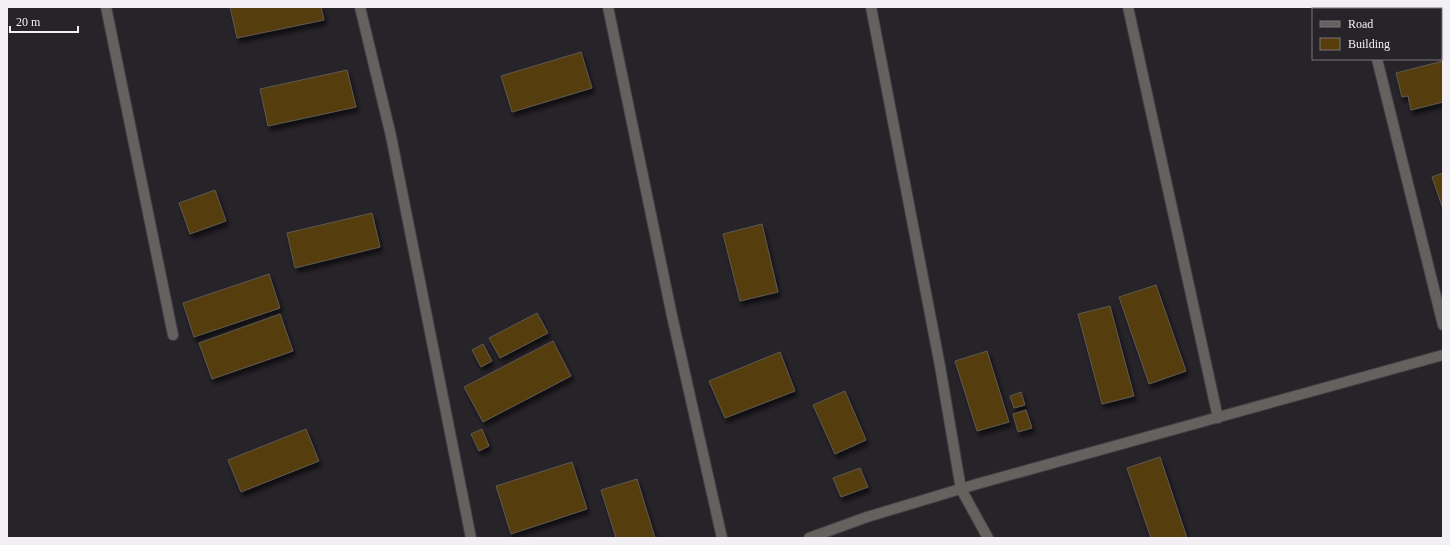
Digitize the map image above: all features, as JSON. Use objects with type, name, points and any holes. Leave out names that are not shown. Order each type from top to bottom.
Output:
[{"type":"street","points":[[106,7],[173,335]]},
{"type":"street","points":[[360,7],[391,136],[471,538]]},
{"type":"street","points":[[608,7],[672,316],[722,538]]},
{"type":"street","points":[[871,7],[940,366],[961,489],[988,538]]},
{"type":"street","points":[[1128,7],[1218,418]]},
{"type":"street","points":[[1377,60],[1443,325]]},
{"type":"street","points":[[809,538],[868,517],[961,489],[1443,355]]},
{"type":"building","points":[[230,7],[321,7],[324,20],[237,38]]},
{"type":"building","points":[[581,52],[592,88],[512,112],[501,76]]},
{"type":"building","points":[[1443,61],[1443,102],[1411,110],[1408,96],[1402,97],[1396,73]]},
{"type":"building","points":[[347,70],[356,107],[268,126],[260,89]]},
{"type":"building","points":[[1443,173],[1443,209],[1432,177]]},
{"type":"building","points":[[215,190],[226,221],[190,234],[179,203]]},
{"type":"building","points":[[372,213],[380,247],[295,268],[287,233]]},
{"type":"building","points":[[762,224],[778,292],[740,301],[723,234]]},
{"type":"building","points":[[269,274],[280,308],[194,337],[183,303]]},
{"type":"building","points":[[1156,285],[1186,371],[1149,384],[1119,297]]},
{"type":"building","points":[[1110,306],[1134,396],[1102,404],[1078,314]]},
{"type":"building","points":[[537,313],[548,333],[500,358],[489,338]]},
{"type":"building","points":[[280,314],[293,351],[212,379],[199,343]]},
{"type":"building","points":[[553,341],[571,376],[483,422],[464,387]]},
{"type":"building","points":[[483,344],[492,361],[481,367],[472,350]]},
{"type":"building","points":[[987,351],[1009,422],[977,431],[955,361]]},
{"type":"building","points":[[780,352],[795,391],[725,418],[709,381]]},
{"type":"building","points":[[845,391],[866,440],[835,454],[813,405]]},
{"type":"building","points":[[1021,392],[1025,405],[1014,408],[1010,396]]},
{"type":"building","points":[[1026,410],[1032,428],[1018,432],[1013,414]]},
{"type":"building","points":[[306,429],[319,461],[241,492],[228,460]]},
{"type":"building","points":[[482,429],[489,446],[479,451],[471,434]]},
{"type":"building","points":[[1160,457],[1187,538],[1151,538],[1127,468]]},
{"type":"building","points":[[572,462],[587,509],[511,534],[496,486]]},
{"type":"building","points":[[860,468],[868,487],[841,497],[833,478]]},
{"type":"building","points":[[637,479],[655,538],[616,538],[601,490]]}]
